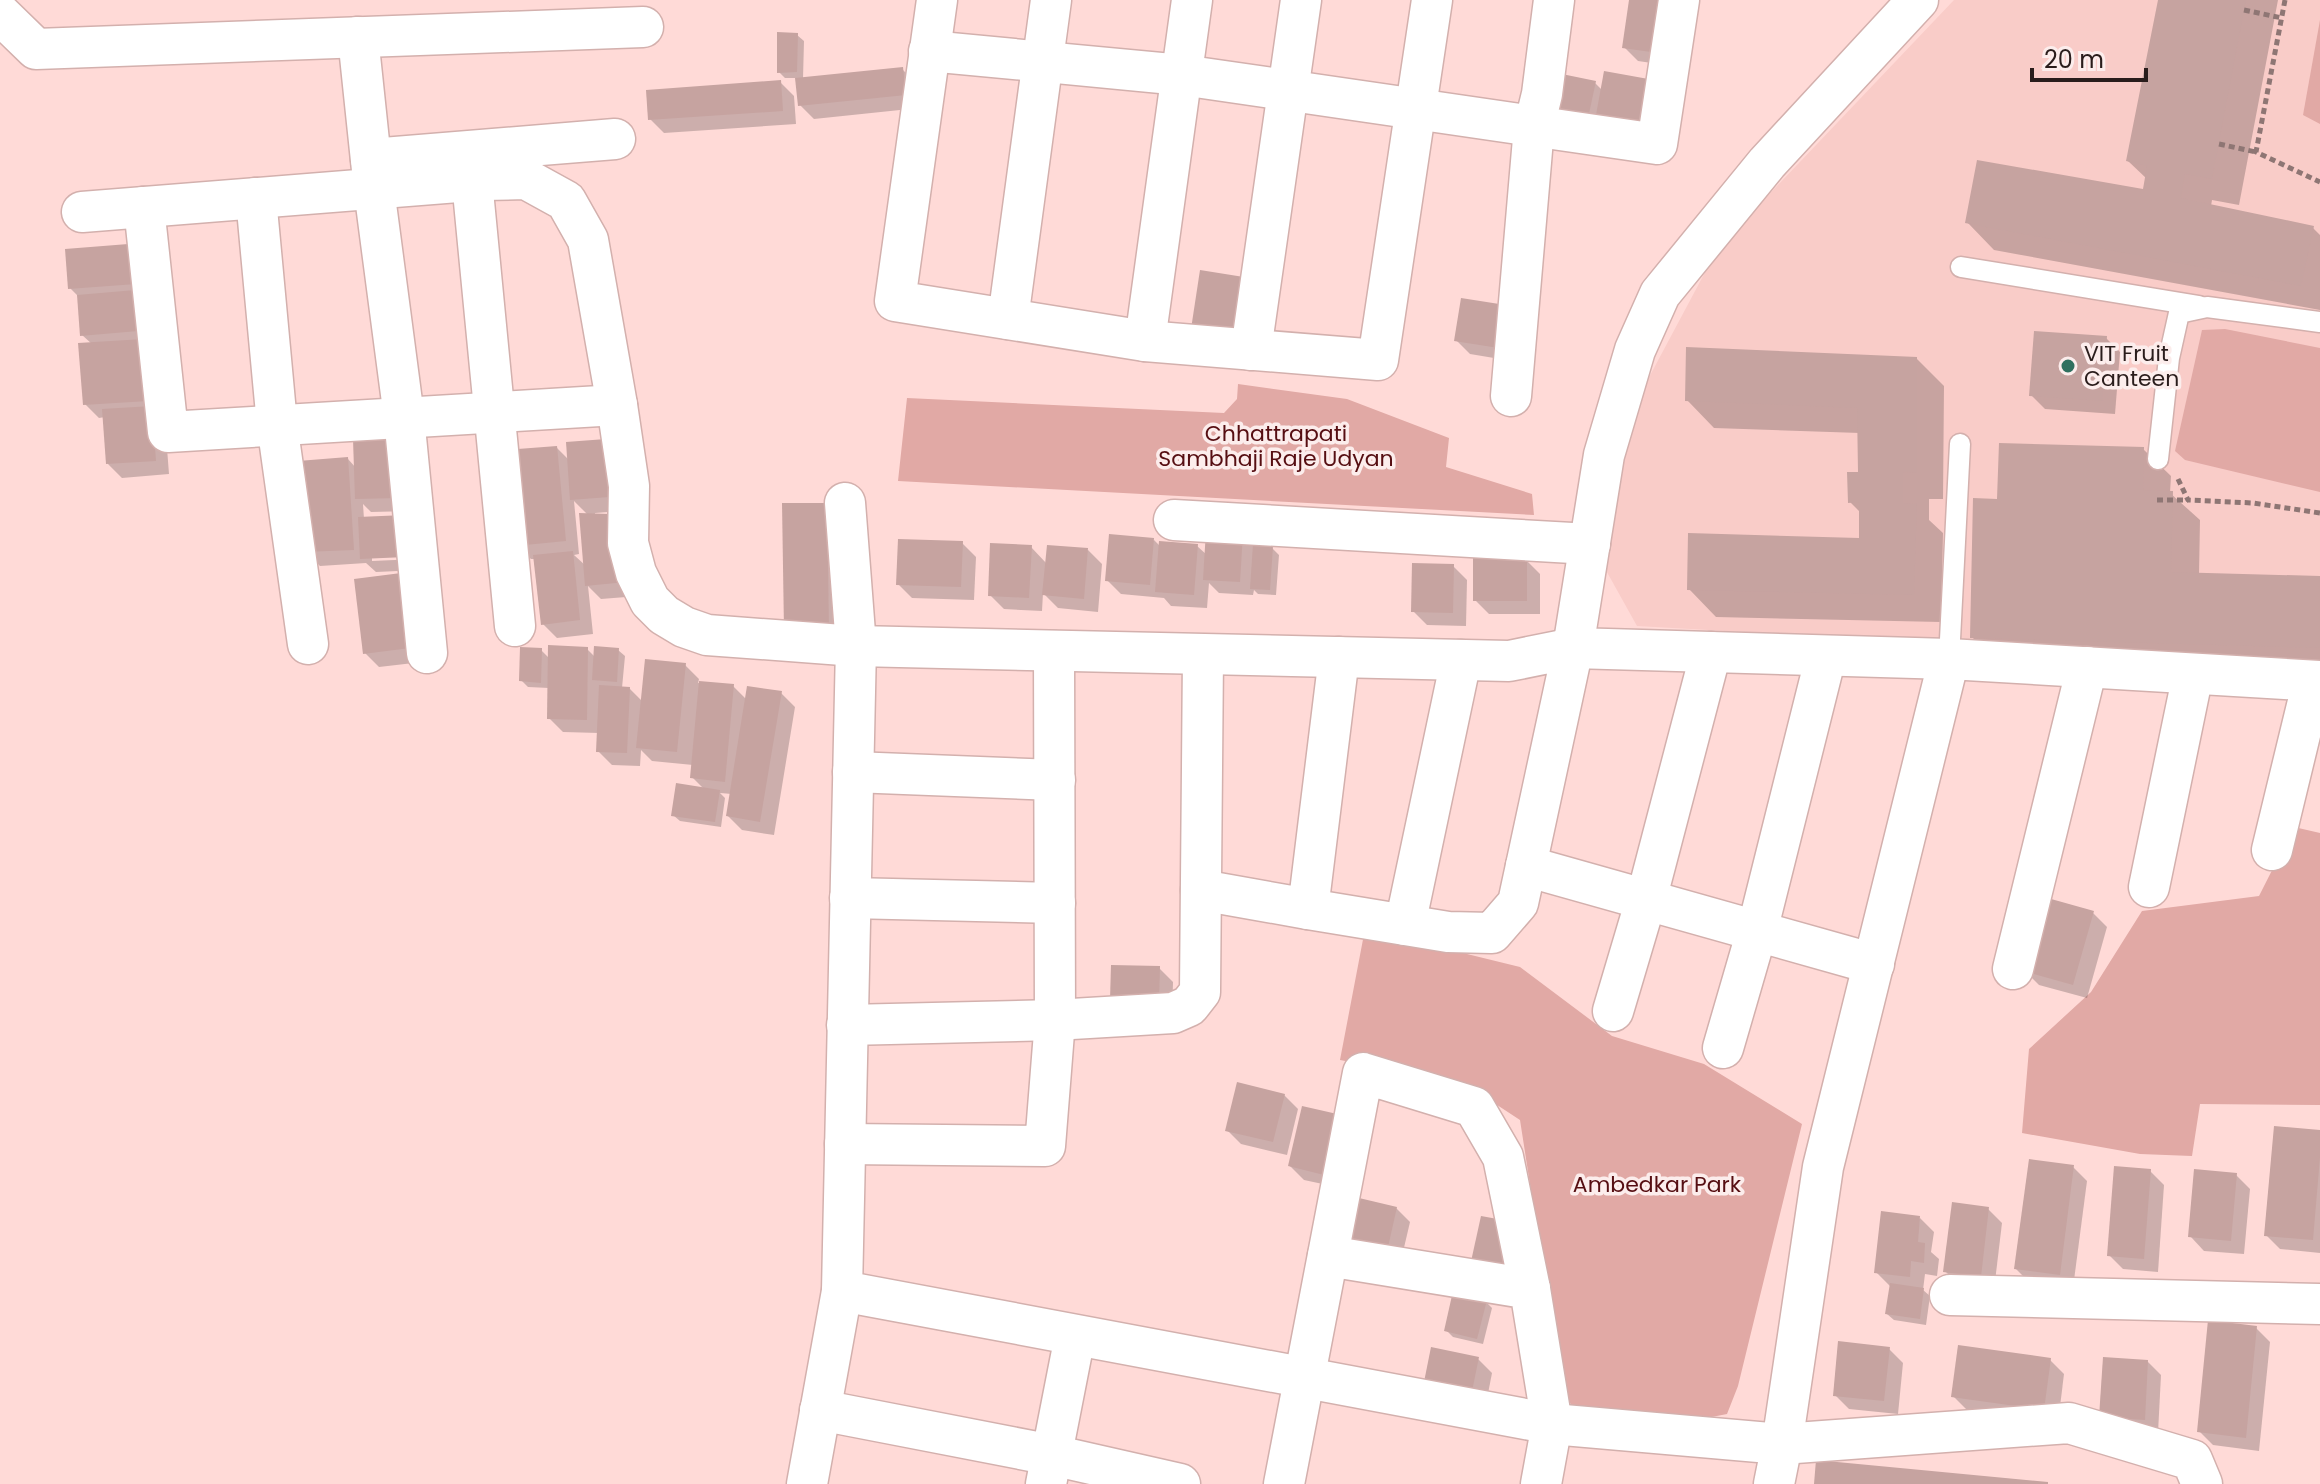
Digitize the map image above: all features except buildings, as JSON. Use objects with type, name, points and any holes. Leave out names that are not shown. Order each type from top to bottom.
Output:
[{"type":"street","points":[[937,0],[895,301],[1145,341],[1378,360],[1432,0]]},
{"type":"street","points":[[1008,319],[1051,0]]},
{"type":"street","points":[[1145,341],[1192,0]]},
{"type":"street","points":[[1251,350],[1301,0]]},
{"type":"street","points":[[1511,396],[1534,127],[1542,94],[1554,0]]},
{"type":"street","points":[[929,51],[1182,75],[1657,144],[1679,0]]},
{"type":"street","points":[[1201,890],[1448,932],[1492,933],[1518,903],[1573,648],[1604,455],[1635,350],[1660,294],[1767,163],[1918,0]]},
{"type":"street","points":[[0,14],[36,49],[643,27]]},
{"type":"street","points":[[358,37],[404,417],[427,653]]},
{"type":"street","points":[[82,212],[256,198],[373,174],[615,139]]},
{"type":"street","points":[[373,174],[472,181],[526,179],[566,201],[588,240],[629,486],[628,543],[636,573],[650,601],[664,615],[684,627],[707,635],[856,646],[1509,661],[1573,648],[1949,659],[2316,681],[2272,850]]},
{"type":"street","points":[[472,181],[515,626]]},
{"type":"street","points":[[256,198],[277,424],[308,644]]},
{"type":"street","points":[[144,207],[168,432],[617,405]]},
{"type":"street","points":[[807,1484],[842,1291],[856,646],[845,503]]},
{"type":"street","points":[[1174,520],[1590,544]]},
{"type":"street","points":[[845,1144],[1045,1146],[1055,1020],[1054,651]]},
{"type":"street","points":[[1613,1011],[1646,900],[1711,652]]},
{"type":"street","points":[[847,1025],[1055,1020],[1173,1013],[1189,1006],[1200,992],[1203,655]]},
{"type":"street","points":[[1723,1048],[1757,931],[1826,656]]},
{"type":"street","points":[[1308,909],[1339,657]]},
{"type":"street","points":[[1774,1484],[1823,1167],[1949,659]]},
{"type":"street","points":[[1405,925],[1461,660]]},
{"type":"street","points":[[2013,969],[2087,667]]},
{"type":"street","points":[[2149,887],[2193,674]]},
{"type":"street","points":[[853,772],[1055,780]]},
{"type":"street","points":[[1526,866],[1874,964]]},
{"type":"street","points":[[850,898],[1055,903]]},
{"type":"street","points":[[1284,1484],[1363,1073],[1474,1107],[1503,1157],[1530,1289],[1552,1424],[1541,1484]]},
{"type":"street","points":[[1328,1256],[1530,1289]]},
{"type":"street","points":[[842,1291],[1552,1424],[1782,1444],[2069,1423],[2192,1460],[2202,1484]]},
{"type":"street","points":[[1950,1295],[2320,1304]]},
{"type":"street","points":[[1049,1470],[1075,1336]]},
{"type":"street","points":[[820,1410],[1049,1470],[1180,1484]]},
{"type":"lane","points":[[1961,267],[2320,322]]},
{"type":"lane","points":[[2158,459],[2169,358],[2179,313],[2207,307]]},
{"type":"lane","points":[[1949,659],[1960,444]]},
{"type":"path","points":[[2256,152],[2285,0]]},
{"type":"path","points":[[2244,10],[2282,18]]},
{"type":"path","points":[[2219,144],[2256,152],[2320,182]]},
{"type":"path","points":[[2158,459],[2175,473],[2188,500]]},
{"type":"path","points":[[2157,500],[2253,503],[2320,513]]},
{"type":"shaded area","points":[[1954,0],[2320,0],[2320,664],[1637,626],[1603,565],[1630,413],[1718,248]]},
{"type":"green space","points":[[2320,20],[2320,124],[2303,115]]},
{"type":"green space","points":[[2225,329],[2320,348],[2320,492],[2185,460],[2175,451],[2202,330]]},
{"type":"green space","name":"Chhattrapati Sambhaji Raje Udyan","points":[[1238,384],[1347,399],[1449,438],[1446,467],[1532,494],[1534,515],[898,481],[907,398],[1224,413],[1237,399]]},
{"type":"green space","points":[[2294,827],[2320,833],[2320,1105],[2200,1104],[2192,1156],[2140,1154],[2022,1133],[2029,1049],[2091,992],[2142,911],[2259,896]]},
{"type":"green space","name":"Ambedkar Park","points":[[1365,929],[1520,967],[1612,1036],[1704,1064],[1802,1124],[1738,1386],[1727,1414],[1665,1426],[1575,1411],[1562,1390],[1520,1120],[1462,1082],[1340,1060]]},
{"type":"place","name":"VIT Fruit Canteen","points":[[2068,366]]}]
